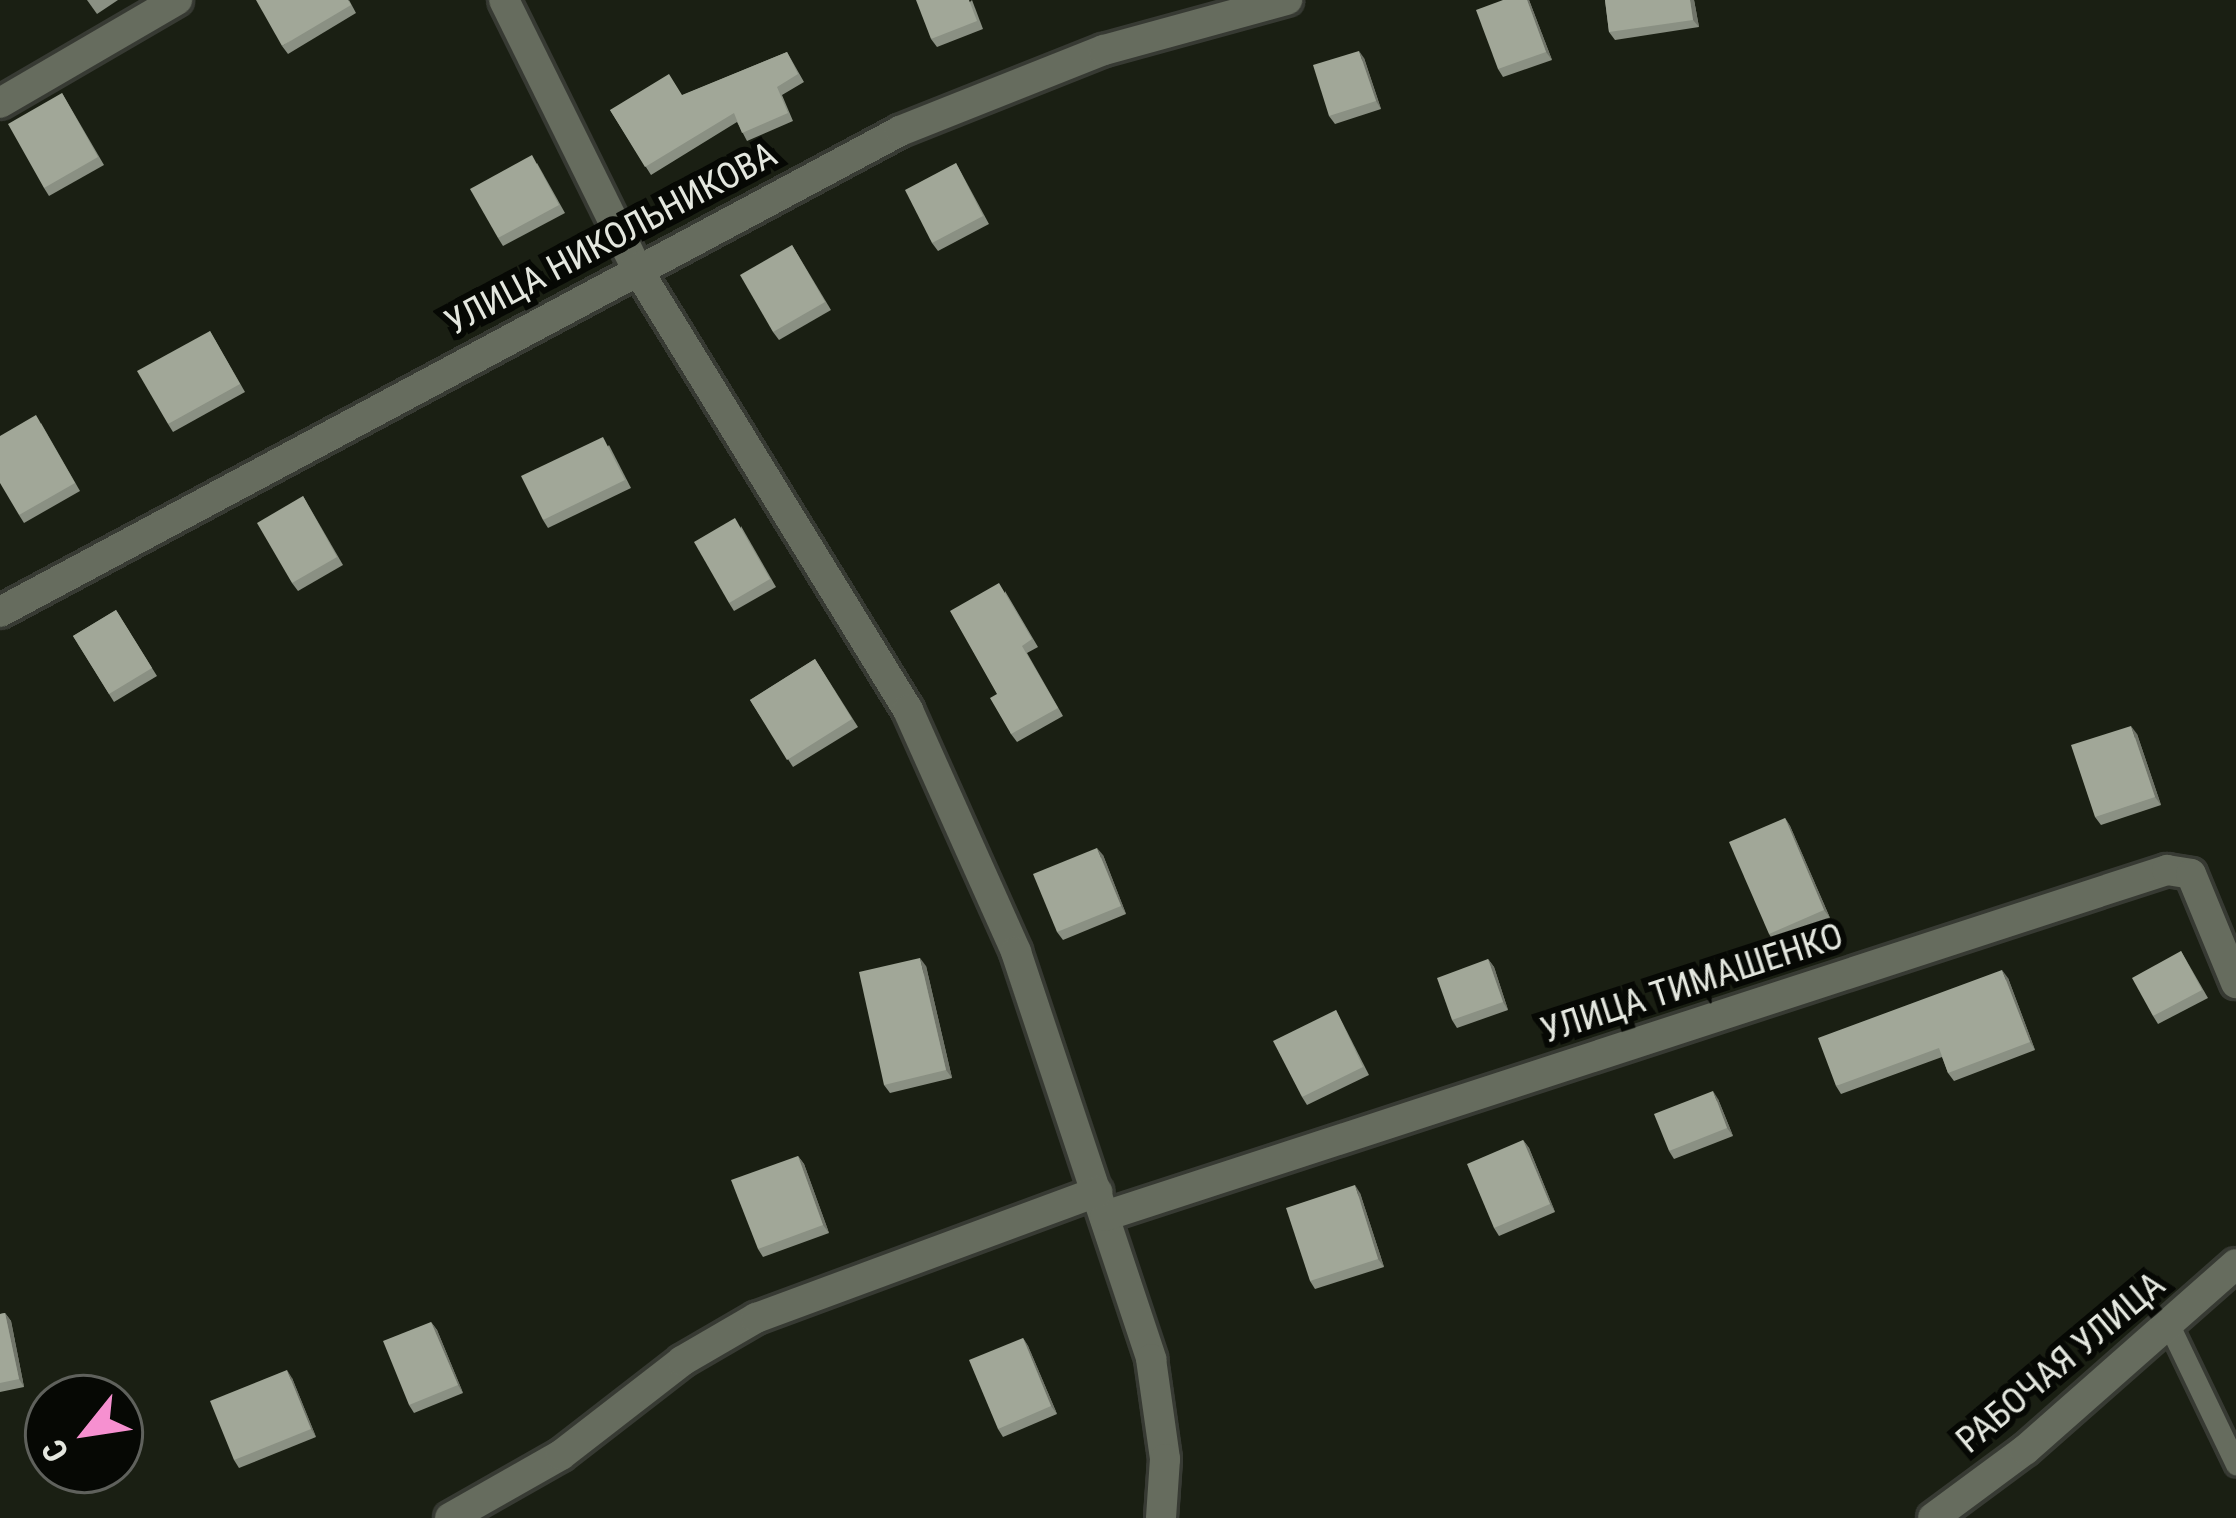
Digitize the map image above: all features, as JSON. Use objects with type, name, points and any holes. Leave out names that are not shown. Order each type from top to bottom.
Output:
[{"type":"street","points":[[0,103],[177,0]]},
{"type":"street","points":[[504,0],[636,267],[908,710],[1016,952],[1151,1359],[1165,1459],[1161,1518]]},
{"type":"street","name":"УЛИЦА НИКОЛЬНИКОВА","points":[[0,612],[636,267],[899,131],[1105,50],[1287,0]]},
{"type":"street","name":"УЛИЦА ТИМАШЕНКО","points":[[1101,1204],[2167,870],[2191,874],[2236,983]]},
{"type":"street","points":[[450,1518],[561,1455],[682,1360],[755,1318],[1101,1204]]},
{"type":"street","name":"РАБОЧАЯ УЛИЦА","points":[[1933,1518],[2025,1450],[2236,1264]]},
{"type":"lane","points":[[2168,1324],[2236,1464]]},
{"type":"building","points":[[256,0],[348,0],[351,5],[282,46]]},
{"type":"building","points":[[916,0],[969,0],[977,21],[931,39]]},
{"type":"building","points":[[1503,0],[1527,0],[1546,52],[1498,69],[1476,10]]},
{"type":"building","points":[[1605,0],[1690,0],[1693,20],[1609,32]]},
{"type":"building","points":[[1359,51],[1376,101],[1329,116],[1313,65]]},
{"type":"building","points":[[787,52],[798,74],[777,87],[788,113],[742,133],[734,113],[645,167],[610,110],[669,74],[682,95]]},
{"type":"building","points":[[62,93],[98,157],[44,188],[8,124]]},
{"type":"building","points":[[532,155],[559,205],[498,238],[470,189]]},
{"type":"building","points":[[956,163],[983,216],[932,243],[905,190]]},
{"type":"building","points":[[792,245],[825,302],[773,332],[740,275]]},
{"type":"building","points":[[210,331],[240,384],[168,424],[137,371]]},
{"type":"building","points":[[36,415],[75,483],[19,515],[0,483],[0,436]]},
{"type":"building","points":[[603,437],[625,480],[543,520],[521,476]]},
{"type":"building","points":[[303,496],[337,557],[292,583],[257,523]]},
{"type":"building","points":[[735,518],[770,579],[729,603],[694,542]]},
{"type":"building","points":[[999,583],[1032,639],[1022,646],[1058,708],[1011,734],[990,698],[997,694],[950,611]]},
{"type":"building","points":[[116,610],[152,668],[109,694],[73,636]]},
{"type":"building","points":[[815,659],[852,719],[787,760],[750,700]]},
{"type":"building","points":[[2131,726],[2155,797],[2095,817],[2071,745]]},
{"type":"building","points":[[1785,818],[1824,910],[1769,934],[1729,842]]},
{"type":"building","points":[[1097,848],[1121,906],[1057,932],[1033,874]]},
{"type":"building","points":[[2181,951],[2202,990],[2153,1016],[2132,978]]},
{"type":"building","points":[[920,958],[946,1070],[884,1085],[859,972]]},
{"type":"building","points":[[1488,959],[1503,1002],[1452,1020],[1437,978]]},
{"type":"building","points":[[2002,970],[2030,1042],[1948,1073],[1939,1048],[1836,1086],[1818,1038]]},
{"type":"building","points":[[1336,1010],[1363,1067],[1302,1097],[1273,1041]]},
{"type":"building","points":[[1713,1091],[1727,1128],[1669,1151],[1654,1114]]},
{"type":"building","points":[[1523,1140],[1550,1204],[1494,1228],[1467,1164]]},
{"type":"building","points":[[798,1156],[823,1225],[758,1249],[731,1180]]},
{"type":"building","points":[[1355,1185],[1378,1259],[1310,1281],[1286,1208]]},
{"type":"building","points":[[5,1313],[19,1379],[0,1383],[0,1314]]},
{"type":"building","points":[[431,1322],[458,1385],[409,1405],[383,1341]]},
{"type":"building","points":[[1023,1338],[1051,1406],[998,1429],[969,1360]]},
{"type":"building","points":[[287,1370],[311,1429],[234,1460],[210,1401]]}]
